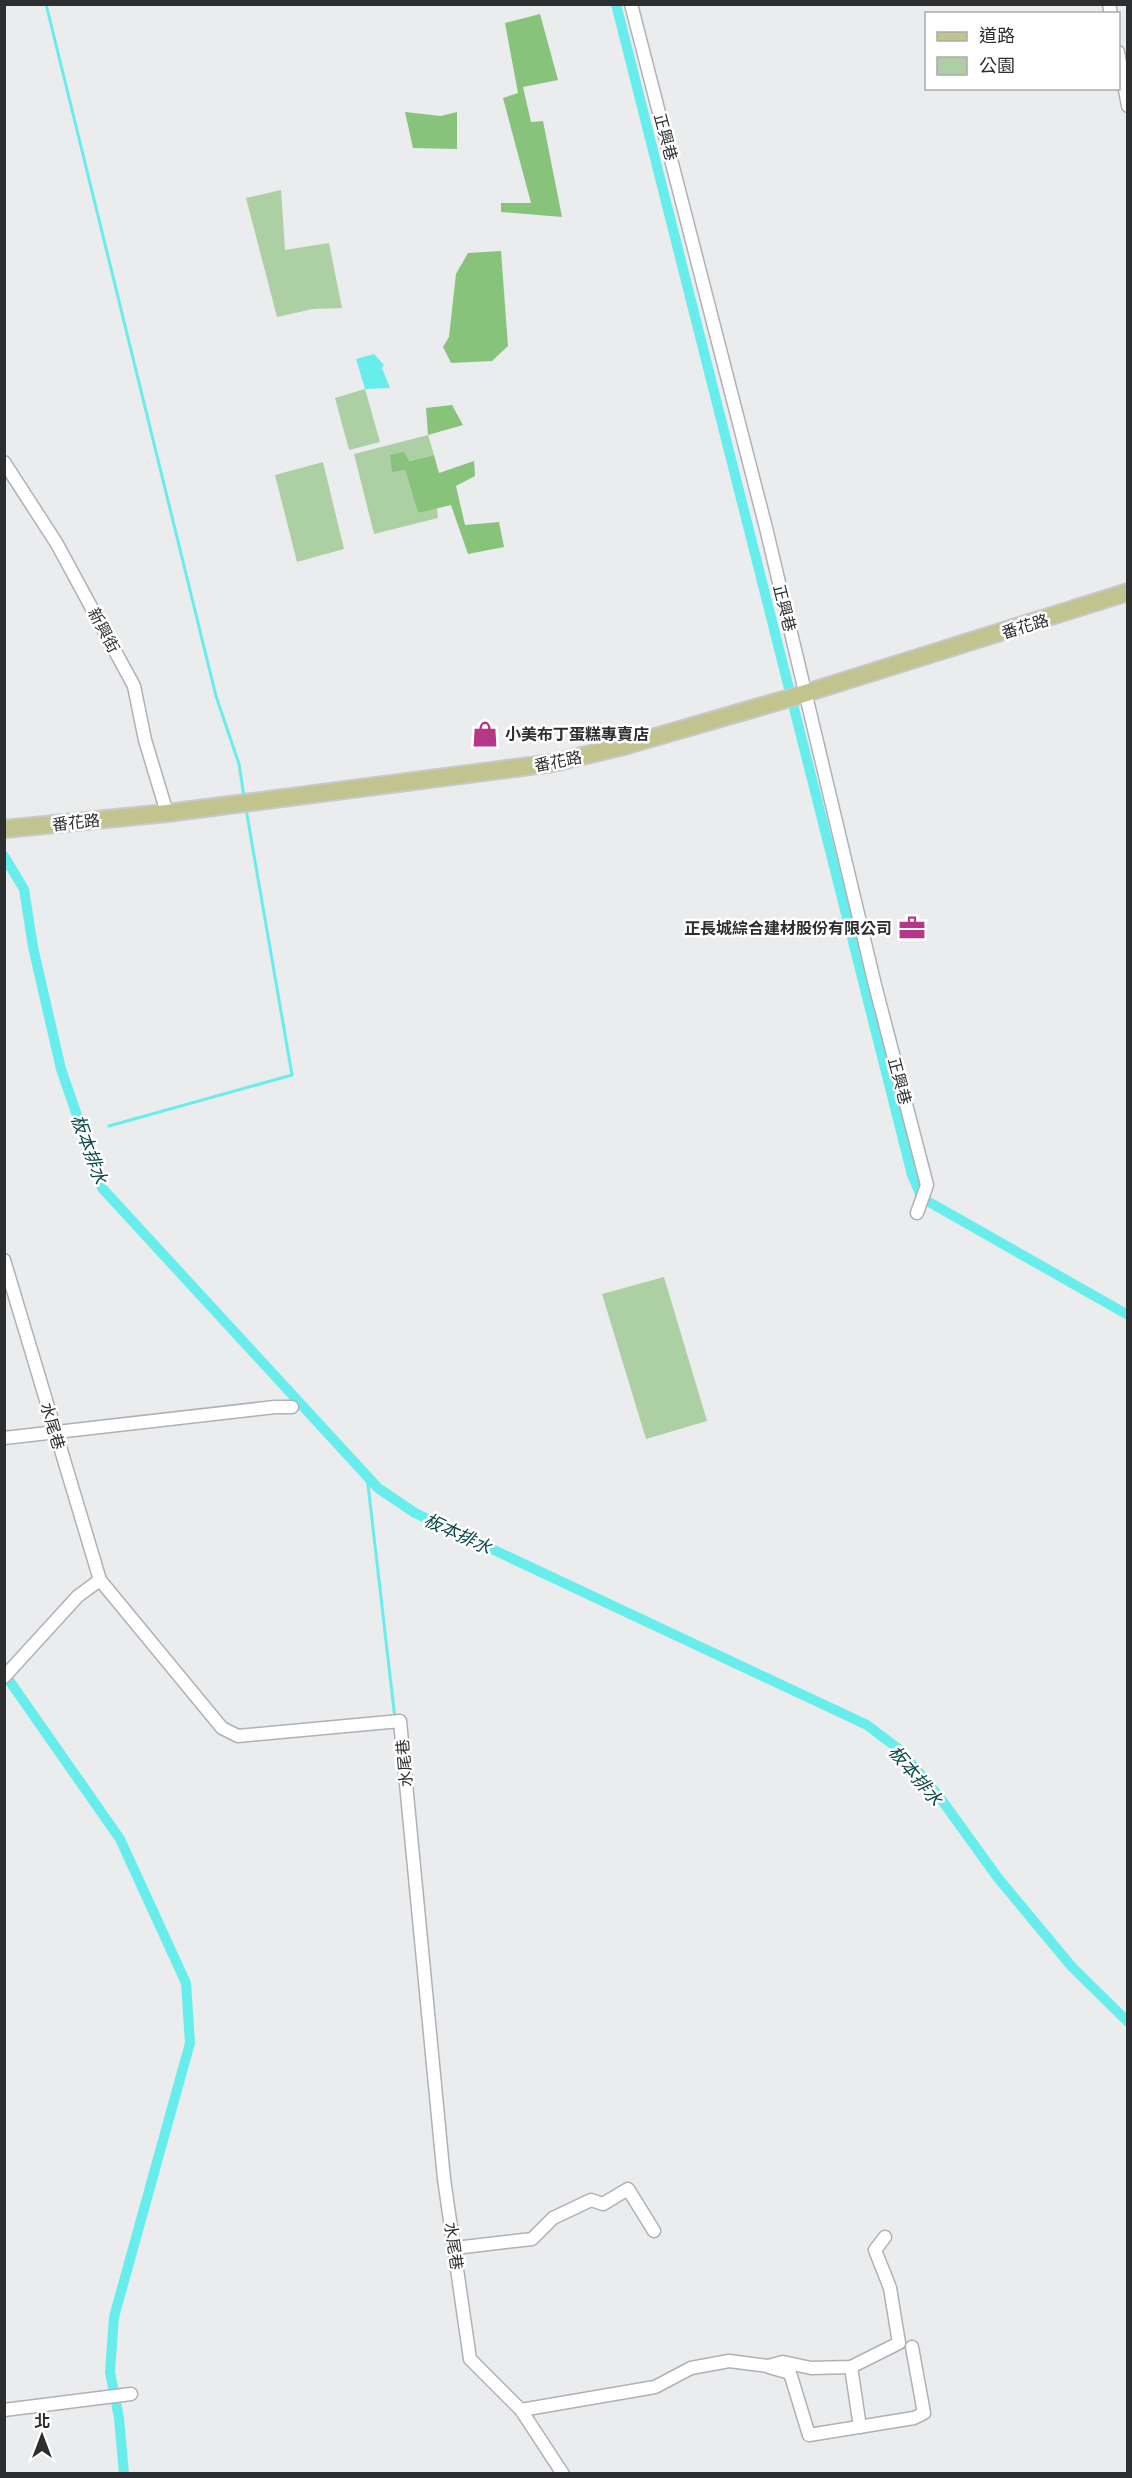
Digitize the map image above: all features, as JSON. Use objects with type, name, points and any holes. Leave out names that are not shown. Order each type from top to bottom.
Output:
[{"type":"main road","name":"番花路","points":[[4,829],[167,813],[553,763],[624,746],[806,692],[1044,620],[1128,592]]},
{"type":"street","name":"正興巷","points":[[631,4],[806,692],[874,985],[927,1185],[917,1213]]},
{"type":"street","points":[[1120,58],[1128,106]]},
{"type":"street","name":"新興街","points":[[4,462],[57,544],[134,686],[145,740],[167,813]]},
{"type":"street","name":"水尾巷","points":[[4,1260],[100,1580],[227,1732],[238,1736],[400,1721],[442,2167],[470,2359],[521,2410],[562,2474]]},
{"type":"street","points":[[4,1438],[275,1407],[292,1407]]},
{"type":"street","points":[[4,1677],[78,1596],[100,1580]]},
{"type":"street","points":[[455,2248],[532,2239],[553,2218],[591,2200],[603,2204],[628,2189],[654,2231]]},
{"type":"street","points":[[768,2366],[783,2362],[811,2368],[851,2367],[899,2343],[890,2288],[875,2250],[885,2237]]},
{"type":"street","points":[[521,2410],[655,2387],[691,2368],[729,2361],[768,2366],[790,2373],[809,2435],[860,2427],[914,2418],[924,2414],[912,2347]]},
{"type":"street","points":[[851,2367],[860,2427]]},
{"type":"street","points":[[4,2410],[131,2394]]},
{"type":"green space","points":[[540,14],[558,80],[523,87],[531,122],[543,121],[562,217],[501,212],[501,203],[531,203],[503,98],[518,93],[505,23]]},
{"type":"green space","points":[[405,112],[441,116],[457,112],[457,149],[413,148]]},
{"type":"green space","points":[[281,190],[285,250],[329,243],[342,308],[313,309],[277,317],[246,198]]},
{"type":"green space","points":[[501,251],[508,346],[492,361],[451,363],[443,347],[449,337],[456,274],[468,253]]},
{"type":"green space","points":[[365,389],[380,442],[349,450],[335,398]]},
{"type":"green space","points":[[452,405],[463,425],[428,435],[426,408]]},
{"type":"green space","points":[[428,435],[434,455],[408,461],[405,470],[418,513],[437,508],[438,518],[374,534],[354,454]]},
{"type":"green space","points":[[404,452],[409,461],[434,455],[439,473],[474,461],[475,476],[456,486],[465,525],[499,522],[504,547],[468,554],[451,505],[418,513],[405,470],[392,472],[390,455]]},
{"type":"green space","points":[[323,462],[344,549],[297,562],[275,475]]},
{"type":"green space","points":[[664,1277],[707,1421],[646,1439],[602,1294]]},
{"type":"water","points":[[374,354],[384,365],[382,368],[390,388],[365,389],[356,359]]},
{"type":"waterway","points":[[46,4],[216,696],[239,764],[244,797]]},
{"type":"waterway","points":[[616,4],[912,1175],[922,1198],[1128,1315]]},
{"type":"waterway","points":[[109,1126],[292,1075],[246,809]]},
{"type":"waterway","name":"板本排水","points":[[4,856],[24,889],[33,947],[61,1069],[102,1188],[378,1488],[415,1513],[867,1725],[900,1750],[941,1799],[998,1878],[1072,1967],[1128,2022]]},
{"type":"waterway","points":[[367,1476],[395,1719]]},
{"type":"waterway","points":[[4,1673],[120,1839],[186,1983],[190,2043],[114,2317],[110,2372],[119,2418],[124,2474]]},
{"type":"place","name":"小美布丁蛋糕專賣店","points":[[485,734]]},
{"type":"place","name":"正長城綜合建材股份有限公司","points":[[912,928]]}]
